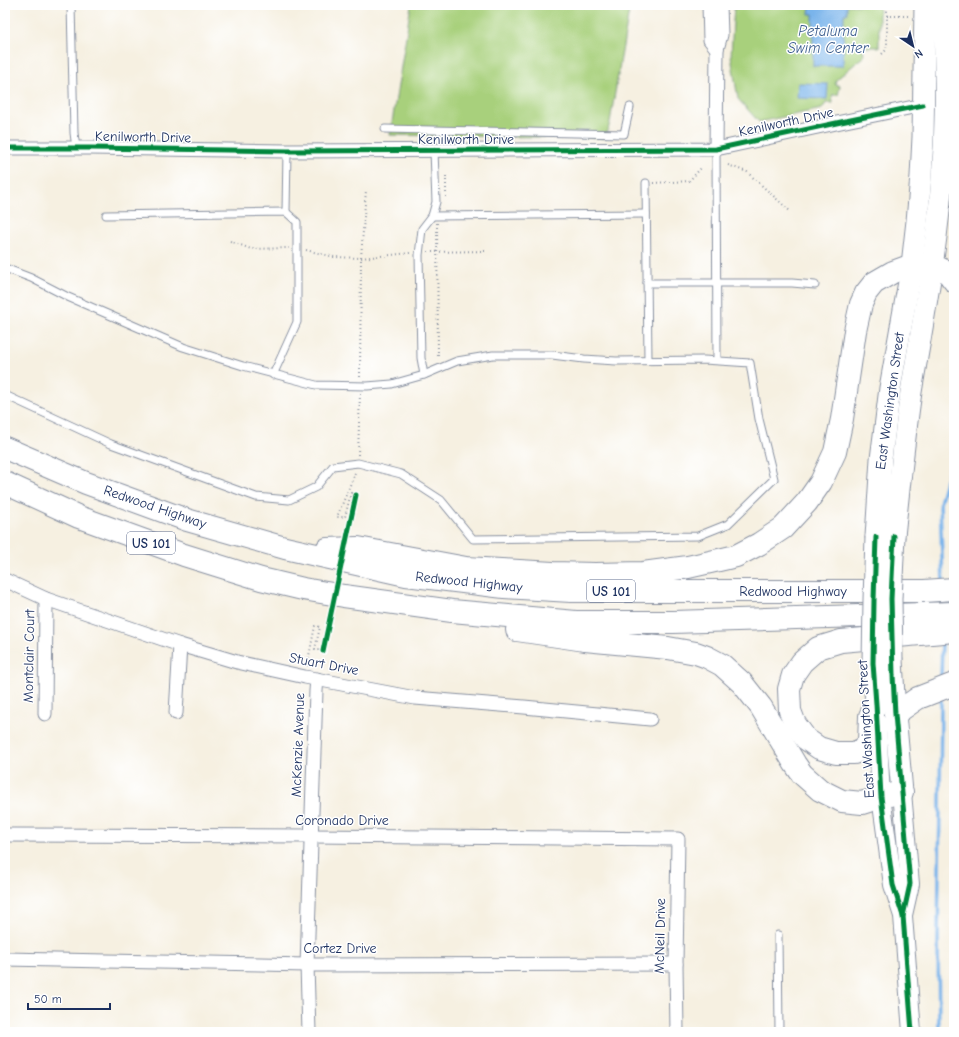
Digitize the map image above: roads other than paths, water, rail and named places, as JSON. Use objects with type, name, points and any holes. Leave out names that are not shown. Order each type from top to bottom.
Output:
[{"type":"highway","points":[[302,551],[358,548],[466,568],[595,574],[643,573],[688,567],[736,556],[759,544],[783,528],[807,502],[821,482],[835,452],[842,419],[855,331],[861,304],[874,283],[893,272],[922,266],[941,269],[948,273],[954,281]]},
{"type":"highway","name":"Redwood Highway","points":[[5,448],[86,483],[187,520],[285,548],[406,575],[504,587],[579,591],[924,591],[954,589]]},
{"type":"highway","name":"Redwood Highway","points":[[5,483],[79,517],[184,555],[261,579],[303,589],[344,596],[452,611],[576,622],[673,622],[954,613]]},
{"type":"highway","points":[[344,596],[358,608],[424,620],[516,630],[585,640],[668,648],[696,653],[707,657],[726,669],[742,683],[761,707],[802,774],[820,790],[842,801],[862,803],[891,794]]},
{"type":"highway","points":[[954,631],[841,641],[818,648],[802,662],[793,675],[789,690],[790,711],[795,724],[806,739],[819,748],[836,753],[854,753],[863,749],[869,742],[870,716],[954,684]]},
{"type":"main road","name":"East Washington Street","points":[[922,266],[939,215],[949,145],[950,34],[944,5]]},
{"type":"main road","name":"East Washington Street","points":[[912,1032],[903,916],[893,885],[891,794],[883,661],[891,599],[885,537],[928,293],[922,266],[917,221],[923,137],[921,10]]},
{"type":"street","points":[[708,5],[710,40],[717,49]]},
{"type":"street","points":[[716,149],[717,49],[721,35],[720,5]]},
{"type":"street","name":"Kenilworth Drive","points":[[5,148],[287,151],[716,149],[923,105]]},
{"type":"street","name":"Stuart Drive","points":[[5,580],[46,599],[180,645],[237,662],[305,677],[415,698],[650,719]]},
{"type":"street","name":"Montclair Court","points":[[45,714],[46,599]]},
{"type":"street","points":[[176,713],[180,645]]},
{"type":"street","name":"McKenzie Avenue","points":[[309,1032],[307,964],[317,679]]},
{"type":"street","name":"Coronado Drive","points":[[5,835],[678,839]]},
{"type":"street","name":"McNeil Drive","points":[[677,1032],[676,964],[678,839]]},
{"type":"street","name":"Cortez Drive","points":[[5,959],[307,964],[676,964]]},
{"type":"lane","points":[[71,5],[74,133],[76,148]]},
{"type":"lane","points":[[385,129],[624,134],[630,107]]},
{"type":"lane","points":[[716,149],[717,360]]},
{"type":"lane","points":[[286,212],[287,151]]},
{"type":"lane","points":[[424,375],[421,358],[420,252],[422,229],[432,216],[436,202],[434,151]]},
{"type":"lane","points":[[646,183],[648,360]]},
{"type":"lane","points":[[106,215],[286,212],[297,222],[298,322],[273,375]]},
{"type":"lane","points":[[432,216],[646,214]]},
{"type":"lane","points":[[5,268],[31,278],[68,297],[183,347],[273,375],[316,385],[360,386],[392,384],[424,375],[457,361],[493,355],[552,355],[616,361],[717,360],[750,363],[760,419],[774,479],[728,524],[698,536],[473,539],[441,500],[401,474],[358,463],[333,466],[316,487],[289,500],[256,497],[111,444],[5,395]]},
{"type":"lane","points":[[647,283],[792,283],[815,285]]},
{"type":"lane","points":[[778,935],[779,1032]]},
{"type":"water","name":"Petaluma Swim Center","points":[[810,5],[847,5],[847,14],[844,14],[843,66],[813,66],[813,14],[809,14]]},
{"type":"water","name":"Petaluma Swim Center","points":[[798,83],[828,84],[827,99],[797,98]]},
{"type":"waterway","points":[[943,583],[940,503],[954,452]]},
{"type":"waterway","points":[[941,681],[942,639]]},
{"type":"waterway","points":[[939,1032],[938,939],[941,697]]}]
